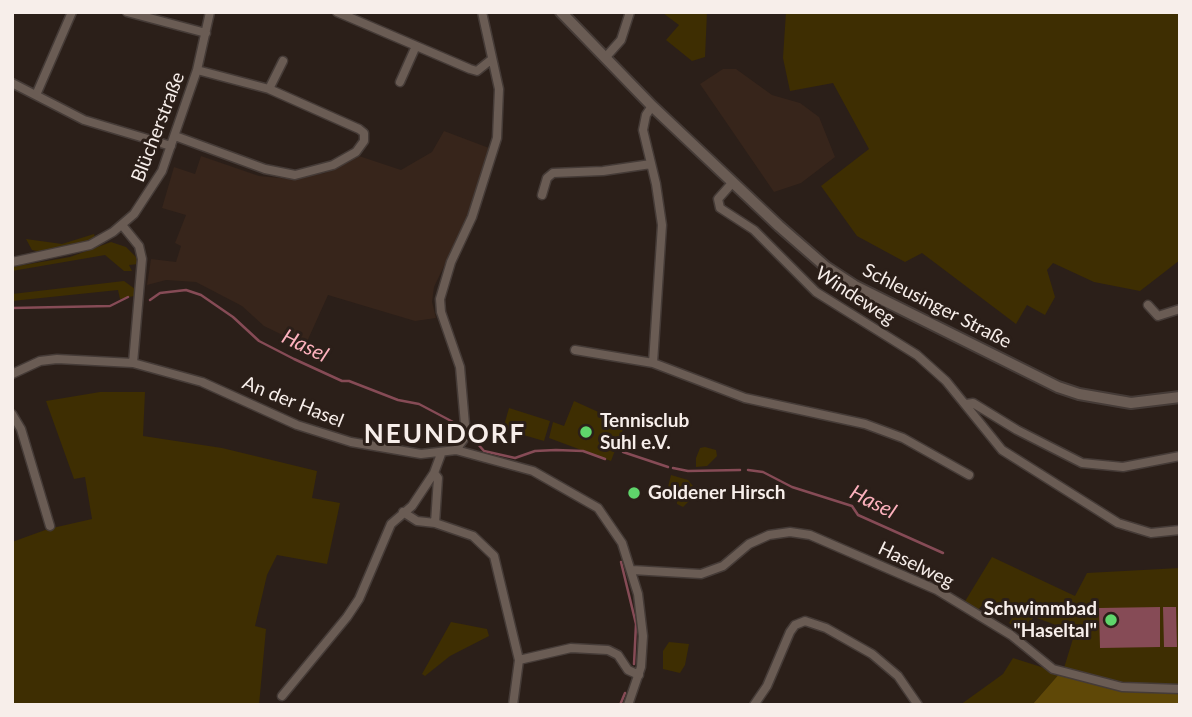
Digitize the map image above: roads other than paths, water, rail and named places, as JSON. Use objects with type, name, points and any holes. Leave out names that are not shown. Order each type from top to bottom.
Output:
[{"type":"main road","points":[[561,12],[606,58]]},
{"type":"main road","name":"Schleusinger Straße","points":[[606,58],[652,106],[803,248],[855,286],[1058,387],[1098,399],[1131,403],[1180,397]]},
{"type":"street","points":[[36,95],[72,12]]},
{"type":"street","points":[[127,12],[206,33]]},
{"type":"street","name":"Blücherstraße","points":[[12,262],[89,245],[122,225],[150,193],[171,146],[198,70],[210,12]]},
{"type":"street","points":[[337,12],[477,71],[492,59]]},
{"type":"street","points":[[482,12],[499,89],[497,138],[472,218],[451,262],[440,299],[443,320],[460,367],[466,436],[456,450],[533,471],[597,508],[618,535],[632,570],[643,636],[639,675],[628,705]]},
{"type":"street","points":[[606,58],[621,40],[630,12]]},
{"type":"street","points":[[400,82],[416,46]]},
{"type":"street","points":[[269,89],[283,61]]},
{"type":"street","points":[[174,136],[265,169],[295,175],[326,168],[356,152],[364,141],[364,133],[359,129],[269,89],[198,70]]},
{"type":"street","points":[[12,83],[84,120],[171,146]]},
{"type":"street","points":[[652,106],[646,115],[643,130],[662,225],[653,363]]},
{"type":"street","points":[[542,195],[547,178],[553,173],[603,171],[651,164]]},
{"type":"street","name":"Windeweg","points":[[733,182],[718,199],[720,208],[754,230],[816,292],[917,355],[966,404],[1002,450],[1093,509],[1134,530],[1180,530]]},
{"type":"street","points":[[122,225],[139,246],[142,259],[133,358]]},
{"type":"street","points":[[1148,305],[1158,316],[1180,309]]},
{"type":"street","points":[[575,350],[653,363],[745,398],[865,424],[903,438],[969,475]]},
{"type":"street","name":"An der Hasel","points":[[12,374],[40,361],[133,358],[202,382],[297,425],[351,442],[421,454],[441,454],[456,450]]},
{"type":"street","name":"Windeweg","points":[[966,404],[973,403],[1017,430],[1082,463],[1123,467],[1180,456]]},
{"type":"street","points":[[12,414],[21,429],[50,526]]},
{"type":"street","points":[[282,696],[326,645],[359,599],[391,524],[412,506],[434,472],[441,454]]},
{"type":"street","points":[[434,472],[438,478],[435,523]]},
{"type":"street","points":[[403,512],[417,522],[435,523],[473,536],[494,556],[519,660],[513,705]]},
{"type":"street","name":"Haselweg","points":[[632,570],[701,574],[723,566],[749,544],[775,533],[810,535],[937,590],[1063,673],[1122,687],[1180,689]]},
{"type":"street","points":[[754,705],[766,686],[790,632],[795,625],[805,621],[826,628],[872,654],[898,676],[918,705]]},
{"type":"street","points":[[519,660],[571,648],[608,650],[618,655],[628,670],[639,675]]},
{"type":"waterway","name":"Hasel","points":[[150,300],[160,293],[186,290],[201,295],[233,317],[259,341],[294,359],[342,381],[349,381],[398,400],[419,404],[455,423]]},
{"type":"waterway","name":"Hasel","points":[[12,308],[110,306],[128,297]]},
{"type":"waterway","name":"Hasel","points":[[477,443],[484,451],[515,458],[535,451],[556,450],[583,451],[605,459]]},
{"type":"waterway","name":"Hasel","points":[[623,452],[668,467]]},
{"type":"waterway","name":"Hasel","points":[[673,468],[688,471],[740,470]]},
{"type":"waterway","name":"Hasel","points":[[748,470],[763,472],[792,487],[852,506],[858,515],[943,553]]},
{"type":"waterway","points":[[621,562],[636,624],[634,664]]},
{"type":"waterway","points":[[620,705],[625,693]]},
{"type":"place","name":"Tennisclub Suhl e.V.","points":[[586,432]]},
{"type":"place","name":"Goldener Hirsch","points":[[634,493]]},
{"type":"place","name":"Schwimmbad \"Haseltal\"","points":[[1111,620]]},
{"type":"district","name":"NEUNDORF","points":[[445,435]]}]
